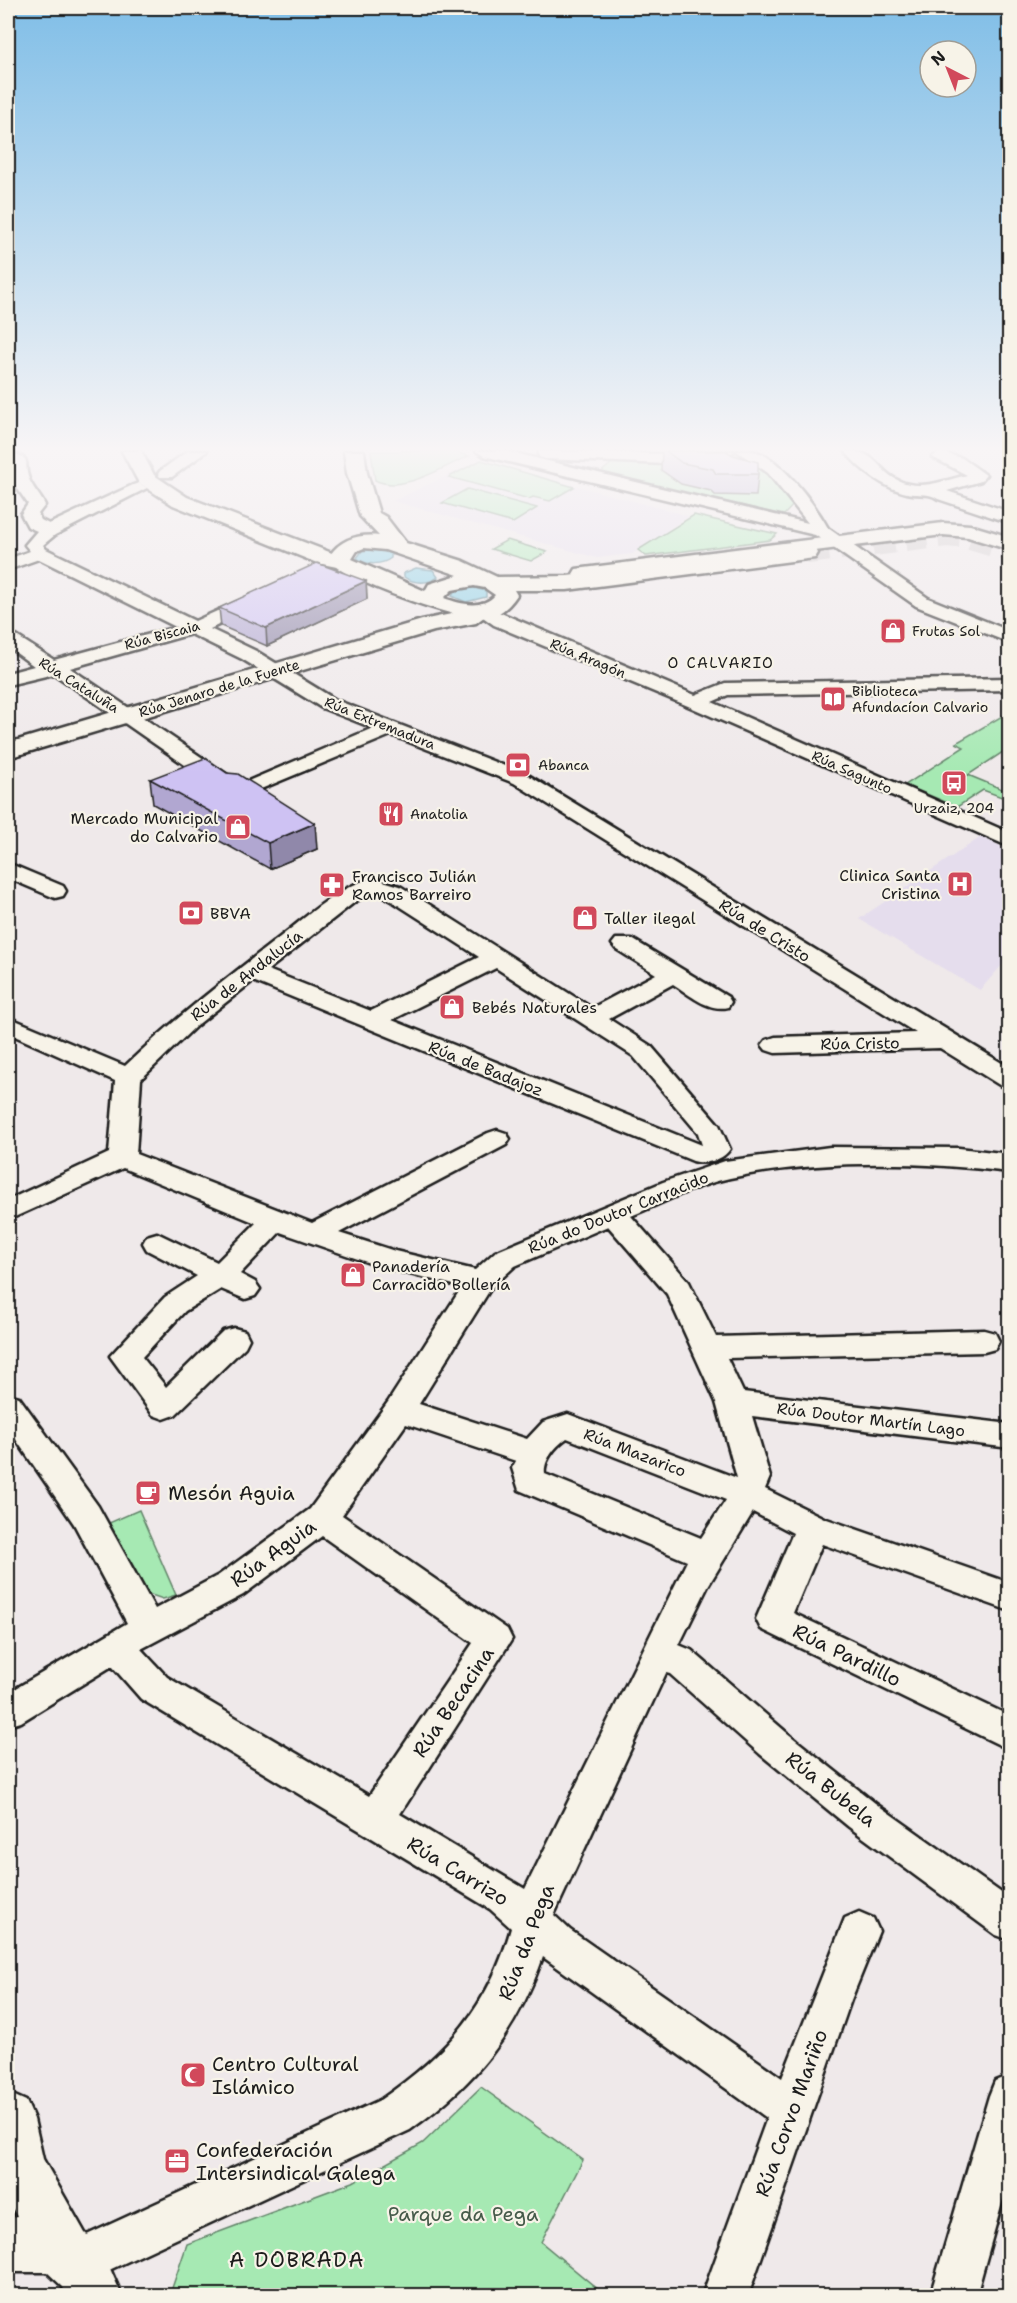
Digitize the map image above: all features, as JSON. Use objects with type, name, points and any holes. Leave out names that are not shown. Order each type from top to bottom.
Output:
[{"type":"main road","points":[[351,558],[383,570],[403,565],[409,558]]},
{"type":"main road","points":[[351,558],[422,598],[436,611]]},
{"type":"main road","name":"Rúa Aragón","points":[[435,558],[471,572],[490,594]]},
{"type":"main road","points":[[490,594],[544,583],[561,577],[707,558]]},
{"type":"main road","points":[[436,611],[434,593],[444,585],[462,580],[490,594],[636,581],[752,558]]},
{"type":"main road","points":[[544,583],[567,583],[766,558]]},
{"type":"main road","points":[[636,581],[709,566]]},
{"type":"main road","name":"Rúa Jenaro de la Fuente","points":[[8,751],[274,671],[436,611],[461,620],[490,594]]},
{"type":"main road","points":[[8,2119],[18,2168],[79,2269]]},
{"type":"main road","points":[[8,2245],[38,2241],[79,2269]]},
{"type":"street","points":[[8,565],[27,558]]},
{"type":"street","name":"Rúa Extremadura","points":[[49,558],[254,657],[329,704],[521,779]]},
{"type":"street","points":[[313,574],[349,558]]},
{"type":"street","points":[[860,558],[922,602],[1010,638]]},
{"type":"street","name":"Rúa Biscaia","points":[[8,679],[206,624],[270,594]]},
{"type":"street","name":"Rúa Aragón","points":[[490,594],[501,621],[695,702]]},
{"type":"street","name":"Rúa Cataluña","points":[[8,639],[50,666],[61,670],[239,792],[391,728]]},
{"type":"street","points":[[695,702],[725,689],[1010,684]]},
{"type":"street","name":"Rúa Sagunto","points":[[695,702],[1010,841]]},
{"type":"street","name":"Rúa de Cristo","points":[[521,779],[1010,1080]]},
{"type":"street","points":[[8,870],[55,891]]},
{"type":"street","name":"Rúa de Andalucía","points":[[128,1077],[187,1021],[249,971],[348,896],[373,885],[392,891],[498,958]]},
{"type":"street","points":[[624,944],[719,1002]]},
{"type":"street","points":[[371,1021],[498,958],[642,1051],[710,1131],[707,1161]]},
{"type":"street","name":"Rúa de Badajoz","points":[[249,971],[707,1161]]},
{"type":"street","points":[[591,1019],[674,974]]},
{"type":"street","points":[[8,1024],[128,1077],[122,1158]]},
{"type":"street","name":"Rúa Cristo","points":[[775,1045],[945,1041]]},
{"type":"street","points":[[314,1234],[497,1139]]},
{"type":"street","name":"Rúa do Doutor Carracido","points":[[481,1281],[505,1259],[613,1214],[707,1161],[752,1165],[830,1156],[892,1155],[958,1157],[1010,1163]]},
{"type":"street","points":[[8,1211],[122,1158],[275,1221],[416,1268],[481,1281]]},
{"type":"street","points":[[613,1214],[679,1289],[732,1402],[754,1477],[747,1495],[812,1527],[1010,1597]]},
{"type":"street","points":[[234,1339],[164,1407],[125,1356],[175,1304],[233,1282],[275,1221]]},
{"type":"street","points":[[157,1244],[233,1282]]},
{"type":"street","name":"Rúa Aguia","points":[[8,1711],[116,1646],[251,1572],[322,1518],[399,1410],[481,1281]]},
{"type":"street","points":[[706,1348],[984,1341]]},
{"type":"street","name":"Rúa Doutor Martín Lago","points":[[732,1402],[1010,1436]]},
{"type":"street","points":[[8,1405],[86,1515],[148,1629]]},
{"type":"street","points":[[399,1410],[500,1441],[534,1455],[528,1468],[530,1481],[708,1555]]},
{"type":"street","name":"Rúa Mazarico","points":[[534,1455],[551,1431],[559,1426],[568,1426],[747,1495]]},
{"type":"street","name":"Rúa da Pega","points":[[79,2269],[395,2115],[431,2092],[462,2062],[499,2013],[516,1973],[539,1902],[656,1657],[708,1555],[747,1495]]},
{"type":"street","name":"Rúa Becacina","points":[[322,1518],[495,1639],[374,1821]]},
{"type":"street","name":"Rúa Pardillo","points":[[812,1527],[773,1619],[1010,1734]]},
{"type":"street","name":"Rúa Carrizo","points":[[116,1646],[154,1688],[374,1821],[504,1896],[556,1943],[792,2110]]},
{"type":"street","name":"Rúa Bubela","points":[[656,1657],[679,1660],[773,1743],[862,1815],[1010,1922]]},
{"type":"street","name":"Rúa Corvo Mariño","points":[[725,2295],[831,2001],[859,1931]]},
{"type":"street","points":[[953,2295],[1010,2096]]},
{"type":"shaded area","name":"Clinica Santa Cristina","points":[[981,837],[1009,850],[1010,956],[980,990],[859,919]]},
{"type":"green space","points":[[1009,712],[1009,748],[968,775],[1009,792],[1007,799],[983,790],[957,807],[905,785],[964,747],[956,743]]},
{"type":"green space","points":[[139,1510],[176,1595],[163,1599],[148,1594],[109,1523]]},
{"type":"green space","name":"Parque da Pega","points":[[481,2087],[583,2160],[541,2242],[605,2295],[170,2294],[187,2244],[353,2182],[423,2143]]},
{"type":"water","points":[[358,558],[390,558],[374,564]]},
{"type":"water","points":[[416,568],[433,570],[438,577],[421,582],[404,577],[404,573]]},
{"type":"water","points":[[470,587],[486,591],[486,597],[466,602],[452,596],[454,591]]},
{"type":"building","points":[[317,563],[366,581],[266,628],[219,608]]},
{"type":"building","points":[[205,758],[227,773],[238,774],[315,823],[268,843],[150,779]]},
{"type":"place","name":"Frutas Sol","points":[[893,631]]},
{"type":"place","name":"Biblioteca Afundacíon Calvario","points":[[833,699]]},
{"type":"place","name":"Abanca","points":[[518,765]]},
{"type":"place","name":"Urzaiz, 204","points":[[954,783]]},
{"type":"place","name":"Anatolia","points":[[391,814]]},
{"type":"place","name":"Mercado Municipal do Calvario","points":[[238,827]]},
{"type":"place","name":"Clinica Santa Cristina","points":[[960,884]]},
{"type":"place","name":"Francisco Julián Ramos Barreiro","points":[[332,885]]},
{"type":"place","name":"BBVA","points":[[191,913]]},
{"type":"place","name":"Taller ilegal","points":[[585,918]]},
{"type":"place","name":"Bebés Naturales","points":[[452,1007]]},
{"type":"place","name":"Panadería Carracido Bollería","points":[[353,1275]]},
{"type":"place","name":"Mesón Aguia","points":[[148,1493]]},
{"type":"place","name":"Centro Cultural Islámico","points":[[193,2075]]},
{"type":"place","name":"Confederación Intersindical Galega","points":[[177,2161]]},
{"type":"district","name":"O CALVARIO","points":[[721,663]]},
{"type":"district","name":"A DOBRADA","points":[[297,2260]]}]
